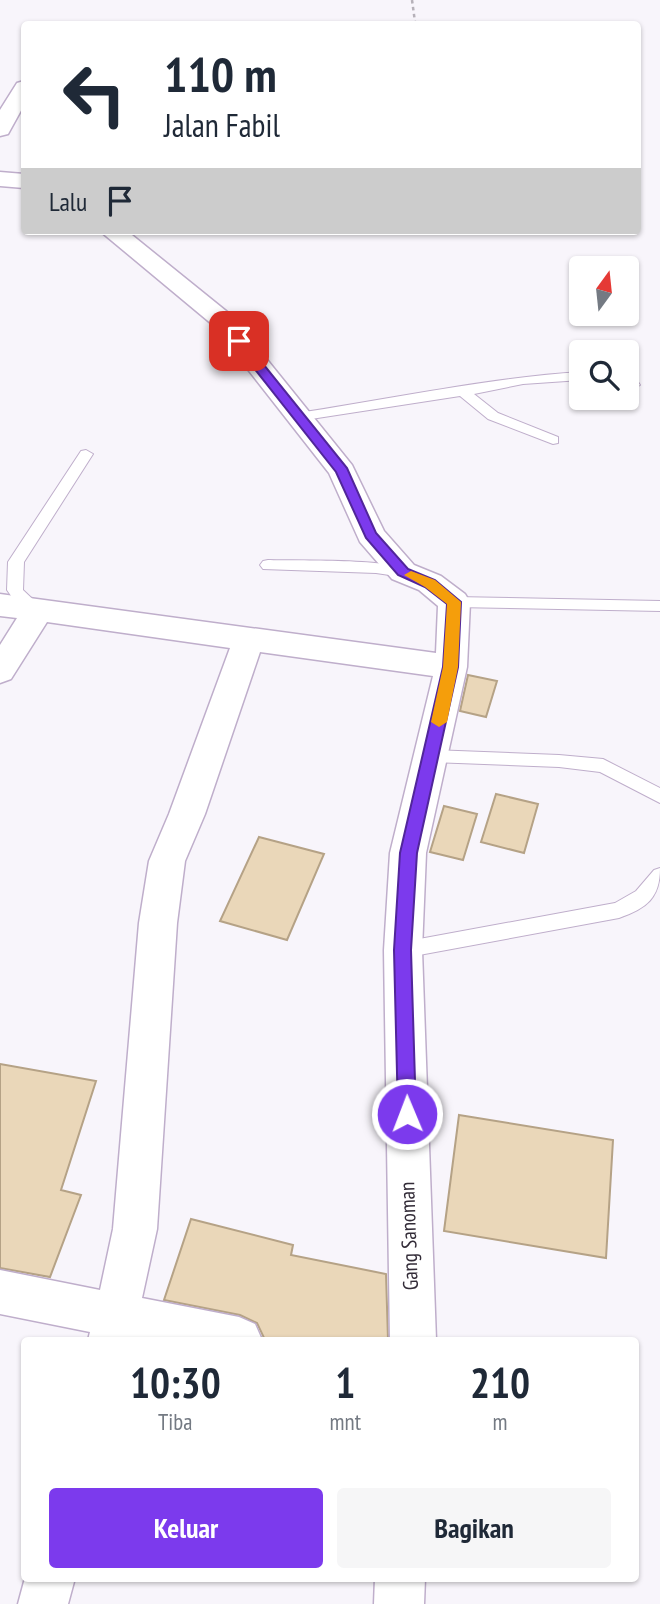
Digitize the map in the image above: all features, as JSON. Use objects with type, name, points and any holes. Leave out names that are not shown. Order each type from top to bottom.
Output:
[{"type":"street","points":[[0,129],[21,92]]},
{"type":"street","points":[[0,179],[21,181]]},
{"type":"street","points":[[117,235],[222,320],[342,471],[370,535],[403,572],[430,583],[454,602]]},
{"type":"street","name":"Gang Sanoman","points":[[413,1337],[402,950],[408,853],[450,667],[454,602]]},
{"type":"street","points":[[0,605],[450,667]]},
{"type":"street","points":[[0,671],[38,611]]},
{"type":"street","points":[[114,1328],[135,1229],[158,923],[167,861],[187,814],[248,639]]},
{"type":"street","points":[[0,1292],[114,1328],[208,1337]]},
{"type":"street","points":[[43,1604],[49,1582]]},
{"type":"street","points":[[399,1604],[400,1582]]},
{"type":"lane","points":[[298,417],[463,393],[523,380],[569,377]]},
{"type":"lane","points":[[463,393],[493,416],[552,440]]},
{"type":"lane","points":[[38,611],[16,595],[12,583],[16,562],[86,454]]},
{"type":"lane","points":[[268,565],[376,568],[403,572]]},
{"type":"lane","points":[[454,602],[660,606]]},
{"type":"lane","points":[[432,756],[559,761],[603,766],[660,796]]},
{"type":"lane","points":[[402,950],[620,911],[643,896],[660,875]]},
{"type":"path","points":[[412,0],[415,21]]},
{"type":"building","points":[[468,675],[497,681],[486,717],[460,711]]},
{"type":"building","points":[[496,794],[538,804],[524,853],[481,842]]},
{"type":"building","points":[[444,806],[477,814],[463,860],[430,852]]},
{"type":"building","points":[[259,837],[324,854],[287,940],[220,921]]},
{"type":"building","points":[[0,1064],[96,1081],[61,1190],[81,1195],[50,1277],[0,1268]]},
{"type":"building","points":[[459,1115],[613,1140],[606,1258],[444,1231]]},
{"type":"building","points":[[191,1219],[293,1245],[291,1255],[386,1274],[388,1337],[264,1337],[257,1323],[240,1315],[164,1300]]},
{"type":"slow traffic","points":[[411,575],[430,583],[454,602],[450,667],[439,722]]},
{"type":"route","points":[[239,341],[342,471],[370,535],[403,572],[430,583],[454,602],[450,667],[408,853],[402,950],[407,1114]]}]
